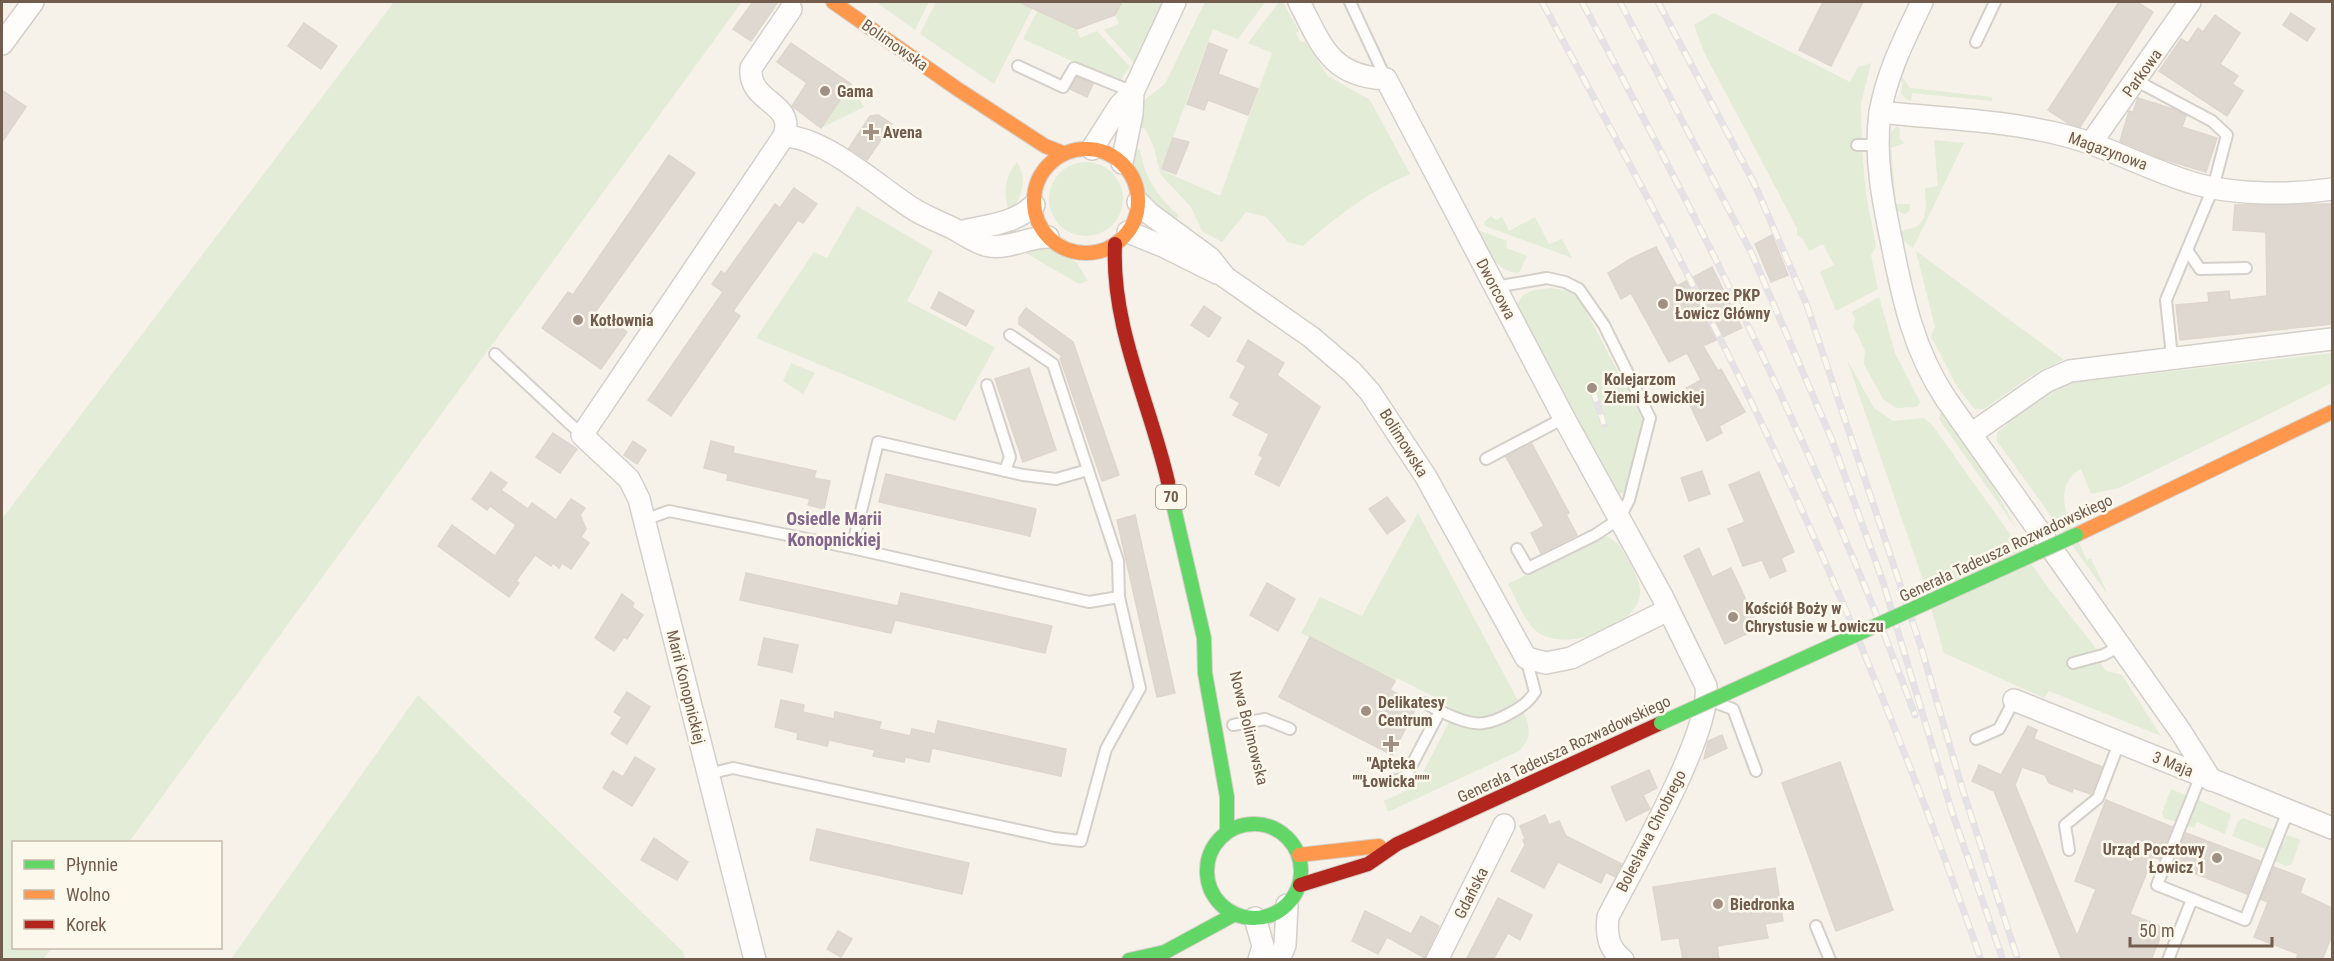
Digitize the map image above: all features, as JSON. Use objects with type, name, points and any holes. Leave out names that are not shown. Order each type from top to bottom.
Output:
[{"type":"main road","name":"Bolimowska","points":[[833,2],[863,14],[956,88],[1045,146],[1064,153]]},
{"type":"main road","name":"Bolimowska","points":[[956,88],[1000,135]]},
{"type":"main road","points":[[1121,238],[1103,250],[1078,252],[1062,247],[1048,237],[1041,227],[1034,205],[1038,180],[1044,169],[1064,153],[1092,149],[1108,153],[1122,163],[1134,181],[1138,202]]},
{"type":"main road","points":[[1028,164],[1038,180]]},
{"type":"main road","name":"70","points":[[1121,238],[1138,202]]},
{"type":"main road","name":"Nowa Bolimowska","points":[[1121,238],[1114,265],[1130,358],[1166,474],[1204,638],[1222,684]]},
{"type":"main road","points":[[1078,252],[1091,271]]},
{"type":"main road","name":"Nowa Bolimowska","points":[[1105,306],[1117,337],[1130,358]]},
{"type":"main road","name":"Generała Tadeusza Rozwadowskiego","points":[[1300,885],[1368,864],[1397,844],[2076,535],[2332,412]]},
{"type":"main road","name":"Nowa Bolimowska","points":[[1204,638],[1207,682],[1227,797],[1227,832]]},
{"type":"main road","name":"Nowa Bolimowska","points":[[1232,719],[1237,742]]},
{"type":"main road","points":[[1257,812],[1266,825],[1287,836],[1299,855],[1302,870],[1300,885],[1287,905],[1267,917],[1245,916],[1224,907],[1209,886],[1207,874],[1209,856],[1218,840],[1227,832],[1239,826],[1266,825]]},
{"type":"main road","name":"Generała Tadeusza Rozwadowskiego","points":[[1299,855],[1397,844]]},
{"type":"main road","points":[[1201,901],[1209,886]]},
{"type":"main road","points":[[1130,959],[1165,952],[1245,916]]},
{"type":"main road","points":[[1130,959],[1151,939]]},
{"type":"street","points":[[2,44],[33,2]]},
{"type":"street","points":[[1092,149],[1120,105],[1133,92],[1175,2]]},
{"type":"street","points":[[1299,2],[1320,45],[1335,63],[1363,77],[1386,80]]},
{"type":"street","points":[[1922,2],[1898,51],[1881,112],[1878,145],[1884,201],[1908,320],[1932,377],[2181,732],[2206,778]]},
{"type":"street","name":"Parkowa","points":[[2091,143],[2137,81],[2190,2]]},
{"type":"street","points":[[582,435],[784,136],[787,126],[785,117],[757,92],[750,77],[750,68],[790,9]]},
{"type":"street","name":"Dworcowa","points":[[1386,80],[1702,675],[1708,699]]},
{"type":"street","points":[[1122,163],[1132,114],[1133,92]]},
{"type":"street","name":"Magazynowa","points":[[1881,112],[2032,128],[2091,143],[2187,181],[2213,188],[2293,192],[2332,189]]},
{"type":"street","points":[[784,136],[799,137],[823,149],[917,211],[990,246],[1048,237]]},
{"type":"street","name":"Bolimowska","points":[[1138,202],[1150,214],[1209,258],[1225,276],[1311,337],[1370,392],[1426,477],[1526,658]]},
{"type":"street","points":[[960,232],[1001,224],[1025,213],[1034,205]]},
{"type":"street","name":"Bolimowska","points":[[1121,238],[1225,276]]},
{"type":"street","points":[[1971,434],[2058,376],[2084,367],[2332,339]]},
{"type":"street","name":"Marii Konopnickiej","points":[[582,435],[629,479],[639,499],[755,960]]},
{"type":"street","points":[[1526,658],[1546,663],[1571,658],[1668,610]]},
{"type":"street","name":"Bolesława Chrobrego","points":[[1623,960],[1613,952],[1606,935],[1608,917],[1686,763],[1708,699]]},
{"type":"street","name":"3 Maja","points":[[2014,700],[2332,828]]},
{"type":"street","name":"Gdańska","points":[[1437,960],[1504,825]]},
{"type":"street","points":[[1280,960],[1285,945],[1287,905]]},
{"type":"street","points":[[1245,916],[1263,946],[1259,960]]},
{"type":"lane","points":[[1350,2],[1386,80]]},
{"type":"lane","points":[[1976,42],[1995,2]]},
{"type":"lane","points":[[1018,66],[1063,87],[1074,68],[1133,92]]},
{"type":"lane","points":[[2137,81],[2212,120],[2227,135],[2213,188],[2166,300],[2172,357]]},
{"type":"lane","points":[[1857,145],[1878,145]]},
{"type":"lane","points":[[2187,250],[2200,269],[2246,268]]},
{"type":"lane","points":[[1495,287],[1547,278],[1572,284],[1590,301],[1612,338],[1650,418],[1631,491],[1619,519],[1594,535],[1528,568],[1517,549]]},
{"type":"lane","points":[[708,774],[734,768],[1054,838],[1081,841],[1106,749],[1140,688],[1119,597],[1118,561],[1053,364],[1010,335]]},
{"type":"lane","points":[[495,354],[582,435]]},
{"type":"lane","points":[[987,386],[1010,457],[1005,471]]},
{"type":"lane","points":[[1486,459],[1564,418]]},
{"type":"lane","points":[[852,548],[879,442],[1005,471],[1056,479],[1088,470]]},
{"type":"lane","points":[[644,520],[669,511],[852,548],[1089,602],[1119,597]]},
{"type":"lane","points":[[2073,663],[2103,656],[2121,646]]},
{"type":"lane","points":[[1425,703],[1462,722],[1479,725],[1497,722],[1528,702],[1534,692],[1526,658]]},
{"type":"lane","points":[[1708,699],[1733,709],[1756,771]]},
{"type":"lane","points":[[1976,739],[2000,729],[2014,700]]},
{"type":"lane","points":[[1393,781],[1405,778],[1440,711]]},
{"type":"lane","points":[[1232,719],[1265,719],[1290,729]]},
{"type":"lane","points":[[2069,850],[2065,825],[2098,798],[2119,743]]},
{"type":"lane","points":[[2206,778],[2157,885],[2245,920],[2288,811]]},
{"type":"lane","points":[[2168,960],[2192,898]]},
{"type":"lane","points":[[1816,926],[1830,960]]},
{"type":"green space","points":[[394,2],[742,2],[130,841],[12,841],[12,949],[51,949],[43,959],[2,959],[2,519]]},
{"type":"green space","points":[[880,2],[929,2],[915,30],[879,4]]},
{"type":"green space","points":[[936,2],[1021,2],[1033,7],[994,84],[920,34]]},
{"type":"green space","points":[[1121,2],[1162,2],[1134,63],[1104,30],[1119,24],[1115,14]]},
{"type":"green space","points":[[1205,2],[1265,2],[1238,39],[1213,29],[1161,170],[1220,196],[1272,53],[1248,43],[1279,2],[1283,2],[1299,31],[1296,33],[1301,42],[1305,42],[1328,76],[1370,100],[1410,174],[1381,188],[1354,206],[1303,246],[1288,242],[1266,217],[1246,212],[1222,242],[1202,231],[1191,207],[1161,175],[1153,145],[1145,129],[1138,126],[1144,100],[1165,84]]},
{"type":"green space","points":[[1038,10],[1076,27],[1080,38],[1097,31],[1130,67],[1119,82],[1023,39]]},
{"type":"green space","points":[[1714,13],[1850,82],[1858,67],[1871,63],[1861,104],[1862,150],[1866,194],[1876,247],[1871,255],[1878,289],[1836,311],[1820,272],[1834,265],[1823,244],[1809,251],[1803,239],[1797,235],[1797,228],[1704,52],[1694,25]]},
{"type":"green space","points":[[1907,55],[1910,56],[1902,77],[1910,88],[1992,97],[1992,101],[1912,93],[1911,101],[1905,98],[1901,93],[1903,82],[1898,80]]},
{"type":"green space","points":[[851,84],[864,107],[821,128]]},
{"type":"green space","points":[[1897,126],[1900,129],[1899,138],[1905,143],[1891,148],[1896,204],[1910,204],[1909,211],[1905,214],[1894,210],[1889,181],[1888,136]]},
{"type":"green space","points":[[1934,140],[1964,143],[1913,248],[1900,238],[1900,234],[1922,221],[1925,211],[1925,188],[1938,186]]},
{"type":"green space","points":[[1132,146],[1140,150],[1153,186],[1178,215],[1177,223],[1149,199],[1133,161]]},
{"type":"green space","points":[[1017,162],[1023,182],[1020,195],[1009,212],[1006,198],[1007,179]]},
{"type":"green space","points":[[1086,162],[1107,168],[1117,178],[1123,199],[1117,220],[1107,230],[1086,236],[1065,230],[1055,220],[1049,199],[1055,178],[1065,168]]},
{"type":"green space","points":[[857,206],[933,251],[907,301],[995,347],[955,421],[756,338],[814,252],[827,258]]},
{"type":"green space","points":[[1491,216],[1496,220],[1502,217],[1509,231],[1535,217],[1549,244],[1562,239],[1572,258],[1485,226],[1484,222]]},
{"type":"green space","points":[[1478,230],[1507,241],[1506,248],[1527,256],[1519,273],[1504,269],[1498,264],[1488,252]]},
{"type":"green space","points":[[1044,246],[1076,262],[1088,281],[1079,284],[1024,252],[1022,247]]},
{"type":"green space","points":[[1916,251],[2063,360],[2037,372],[1984,409],[1974,409],[1956,385],[1931,336],[1935,327]]},
{"type":"green space","points":[[1551,288],[1568,291],[1579,298],[1642,417],[1643,429],[1624,492],[1616,495],[1517,307],[1526,294]]},
{"type":"green space","points":[[1879,297],[1895,353],[1920,402],[1917,407],[1896,408],[1883,399],[1864,364],[1865,350],[1853,326],[1855,319],[1852,312]]},
{"type":"green space","points":[[2332,353],[2332,383],[2119,488],[2091,494],[2081,469],[2070,478],[2065,488],[2066,512],[2087,560],[2091,558],[2108,595],[1997,441],[1997,433],[2008,424],[2005,418],[2043,391],[2080,375],[2088,381]]},
{"type":"green space","points":[[1847,360],[1874,408],[1893,421],[1924,418],[1933,426],[2049,589],[2095,647],[2102,666],[2107,671],[2122,675],[2161,736],[2049,691],[2044,698],[1944,653],[1923,580]]},
{"type":"green space","points":[[791,363],[815,373],[803,394],[783,381]]},
{"type":"green space","points":[[1941,410],[1983,467],[2016,528],[1939,419]]},
{"type":"green space","points":[[1418,513],[1521,706],[1529,730],[1527,740],[1519,751],[1388,812],[1384,801],[1416,786],[1450,720],[1450,708],[1444,702],[1397,678],[1395,681],[1301,633],[1320,597],[1362,616]]},
{"type":"green space","points":[[1604,535],[1620,546],[1636,575],[1640,594],[1636,607],[1611,628],[1594,635],[1577,639],[1544,636],[1529,623],[1508,584]]},
{"type":"green space","points":[[418,695],[683,952],[685,959],[231,959]]},
{"type":"green space","points":[[2171,789],[2185,795],[2186,798],[2176,822],[2164,818],[2162,813]]},
{"type":"green space","points":[[2198,800],[2231,814],[2225,834],[2197,822],[2194,828],[2186,825]]},
{"type":"green space","points":[[2243,818],[2274,830],[2268,850],[2232,836],[2238,821]]},
{"type":"green space","points":[[2287,835],[2300,840],[2292,864],[2286,866],[2275,861]]},
{"type":"building","points":[[753,2],[778,2],[751,41],[733,29]]},
{"type":"building","points":[[1019,2],[1122,2],[1115,15],[1077,29]]},
{"type":"building","points":[[1823,2],[1863,2],[1831,66],[1799,50]]},
{"type":"building","points":[[2119,2],[2137,2],[2153,12],[2080,127],[2068,123],[2048,110]]},
{"type":"building","points":[[2291,13],[2315,29],[2307,41],[2283,25]]},
{"type":"building","points":[[2215,15],[2240,33],[2220,64],[2238,76],[2232,84],[2243,91],[2227,116],[2159,71],[2181,39],[2188,43],[2198,28],[2203,32]]},
{"type":"building","points":[[304,23],[337,46],[321,69],[288,46]]},
{"type":"building","points":[[791,43],[851,84],[821,128],[792,106],[807,83],[777,62]]},
{"type":"building","points":[[1209,43],[1227,50],[1218,74],[1258,89],[1248,115],[1208,100],[1204,110],[1187,104]]},
{"type":"building","points":[[1077,77],[1093,84],[1087,97],[1070,89]]},
{"type":"building","points":[[2,90],[26,107],[2,142]]},
{"type":"building","points":[[2138,98],[2176,110],[2186,116],[2182,127],[2217,138],[2206,172],[2163,159],[2120,141],[2129,111],[2133,112]]},
{"type":"building","points":[[878,115],[892,124],[867,160],[849,148],[870,116]]},
{"type":"building","points":[[1173,138],[1189,142],[1176,174],[1162,169]]},
{"type":"building","points":[[669,155],[695,173],[596,311],[627,332],[601,369],[542,328],[568,292],[573,295]]},
{"type":"building","points":[[794,188],[817,204],[803,223],[798,220],[733,311],[740,316],[671,416],[648,400],[723,292],[712,284],[721,271],[725,274],[775,204],[780,208]]},
{"type":"building","points":[[2332,204],[2332,324],[2180,340],[2176,305],[2209,302],[2208,293],[2229,291],[2230,300],[2267,296],[2266,232],[2233,230],[2235,205]]},
{"type":"building","points":[[1772,235],[1788,275],[1771,282],[1755,244]]},
{"type":"building","points":[[1656,247],[1677,286],[1712,267],[1742,328],[1703,346],[1718,371],[1721,369],[1745,412],[1719,426],[1722,433],[1707,441],[1683,390],[1701,380],[1687,353],[1669,362],[1631,293],[1621,299],[1608,273]]},
{"type":"building","points":[[939,292],[974,311],[966,326],[931,308]]},
{"type":"building","points":[[1204,306],[1221,318],[1209,337],[1191,325]]},
{"type":"building","points":[[1026,308],[1073,342],[1119,475],[1102,481],[1060,358],[1063,357],[1019,324],[1019,318]]},
{"type":"building","points":[[1248,340],[1284,363],[1277,375],[1320,407],[1279,486],[1255,474],[1263,457],[1259,455],[1269,434],[1233,415],[1240,403],[1230,397],[1246,366],[1237,361]]},
{"type":"building","points":[[1029,368],[1056,450],[1023,462],[995,379]]},
{"type":"building","points":[[553,433],[577,449],[560,473],[536,457]]},
{"type":"building","points":[[633,441],[646,450],[637,464],[624,455]]},
{"type":"building","points":[[711,441],[734,447],[733,453],[816,471],[814,478],[830,481],[824,509],[808,505],[810,499],[727,480],[728,474],[704,468]]},
{"type":"building","points":[[1532,444],[1569,513],[1566,514],[1577,535],[1541,553],[1531,533],[1544,526],[1506,457]]},
{"type":"building","points":[[1702,471],[1710,494],[1689,501],[1681,478]]},
{"type":"building","points":[[491,472],[507,483],[501,490],[528,509],[532,503],[556,520],[571,499],[585,508],[580,515],[586,529],[581,537],[589,543],[571,569],[562,563],[559,568],[553,563],[551,566],[535,555],[516,581],[519,583],[509,597],[438,546],[452,525],[495,556],[516,525],[490,506],[487,510],[472,499]]},
{"type":"building","points":[[1759,472],[1794,552],[1781,558],[1786,571],[1770,578],[1762,560],[1743,566],[1728,529],[1745,522],[1729,485]]},
{"type":"building","points":[[886,474],[1036,509],[1030,536],[879,502]]},
{"type":"building","points":[[1387,497],[1405,521],[1387,534],[1369,509]]},
{"type":"building","points":[[1135,515],[1175,693],[1157,697],[1117,520]]},
{"type":"building","points":[[1699,548],[1712,577],[1731,568],[1759,628],[1725,644],[1684,556]]},
{"type":"building","points":[[746,573],[898,606],[901,593],[1052,626],[1045,653],[895,620],[891,633],[740,600]]},
{"type":"building","points":[[1267,583],[1295,599],[1278,631],[1250,615]]},
{"type":"building","points":[[622,594],[634,603],[632,607],[643,615],[627,639],[624,637],[614,651],[595,638]]},
{"type":"building","points":[[1310,637],[1395,681],[1390,690],[1418,704],[1392,755],[1279,697]]},
{"type":"building","points":[[764,638],[798,645],[792,672],[758,665]]},
{"type":"building","points":[[627,692],[650,707],[627,744],[611,734],[622,717],[614,712]]},
{"type":"building","points":[[781,700],[804,705],[803,712],[834,719],[835,712],[881,722],[879,729],[910,736],[912,729],[935,734],[938,721],[1066,749],[1061,776],[932,748],[929,762],[905,757],[904,762],[873,756],[875,750],[829,740],[827,746],[797,739],[798,733],[775,727]]},
{"type":"building","points":[[2028,726],[2037,730],[2034,739],[2102,767],[2091,794],[2073,788],[2072,792],[2049,783],[2045,775],[2022,767],[2015,785],[2077,936],[2096,889],[2075,881],[2106,800],[2172,827],[2159,859],[2153,857],[2130,914],[2164,928],[2151,960],[2062,960],[1994,791],[1972,781],[1979,765],[2001,775]]},
{"type":"building","points":[[1722,735],[1727,748],[1704,759],[1708,741]]},
{"type":"building","points":[[635,757],[655,769],[632,806],[603,788],[613,771],[623,777]]},
{"type":"building","points":[[1840,762],[1893,910],[1836,931],[1782,783]]},
{"type":"building","points":[[1649,770],[1657,788],[1643,795],[1650,809],[1626,821],[1611,787]]},
{"type":"building","points":[[1545,815],[1549,825],[1559,821],[1566,836],[1622,864],[1615,877],[1606,872],[1601,883],[1558,862],[1544,888],[1511,871],[1525,845],[1520,826]]},
{"type":"building","points":[[817,829],[969,863],[962,894],[810,860]]},
{"type":"building","points":[[2186,833],[2260,861],[2247,894],[2173,865]]},
{"type":"building","points":[[654,838],[688,862],[677,880],[641,860]]},
{"type":"building","points":[[2274,867],[2305,879],[2300,893],[2332,908],[2332,935],[2322,960],[2296,960],[2298,954],[2254,937],[2268,902],[2261,899]]},
{"type":"building","name":"Biedronka","points":[[1775,868],[1783,921],[1765,924],[1768,938],[1717,946],[1719,960],[1683,960],[1679,938],[1662,940],[1653,887]]},
{"type":"building","points":[[1498,898],[1532,915],[1520,940],[1508,933],[1493,960],[1466,960]]},
{"type":"building","points":[[1365,911],[1411,934],[1421,916],[1439,926],[1425,958],[1387,937],[1378,954],[1352,941]]},
{"type":"building","points":[[838,931],[852,939],[841,957],[827,949]]},
{"type":"railway","points":[[1542,2],[1681,262],[1791,486],[1878,687],[1957,891],[1981,960]]},
{"type":"railway","points":[[1582,2],[1674,176],[1761,352],[1842,532],[1915,715]]},
{"type":"railway","points":[[1620,2],[1752,254],[1832,440],[1884,585],[1952,812],[2003,960]]},
{"type":"railway","points":[[1658,2],[1754,183],[1806,303],[1921,647],[1963,791],[2018,960]]},
{"type":"railway","points":[[1592,388],[1604,424]]},
{"type":"traffic: fast","points":[[1168,482],[1204,638],[1205,673],[1227,797],[1227,832]]},
{"type":"traffic: fast","points":[[1661,723],[2076,535]]},
{"type":"traffic: fast","points":[[1254,824],[1272,827],[1287,838],[1298,853],[1301,871],[1298,889],[1287,904],[1272,915],[1254,918],[1236,915],[1221,904],[1210,889],[1207,871],[1210,853],[1221,838],[1236,827],[1254,824]]},
{"type":"traffic: fast","points":[[1129,960],[1165,952],[1235,914]]},
{"type":"traffic: slow","points":[[833,2],[956,88],[1045,146],[1063,153]]},
{"type":"traffic: slow","points":[[1086,149],[1106,153],[1123,164],[1134,181],[1138,201],[1134,221],[1123,238],[1106,249],[1086,253],[1066,249],[1049,238],[1038,221],[1034,201],[1038,181],[1049,164],[1066,153],[1086,149]]},
{"type":"traffic: slow","points":[[2076,535],[2332,412]]},
{"type":"traffic: slow","points":[[1299,855],[1379,846]]},
{"type":"traffic: jam","points":[[1115,244],[1115,275],[1125,335],[1168,482]]},
{"type":"traffic: jam","points":[[1300,885],[1368,864],[1397,844],[1661,723]]},
{"type":"place","name":"Gama","points":[[825,91]]},
{"type":"place","name":"Avena","points":[[871,132]]},
{"type":"place","name":"Dworzec PKP Łowicz Główny","points":[[1663,304]]},
{"type":"place","name":"Kotłownia","points":[[578,320]]},
{"type":"place","name":"Kolejarzom Ziemi Łowickiej","points":[[1592,388]]},
{"type":"place","name":"Kościół Boży w Chrystusie w Łowiczu","points":[[1733,617]]},
{"type":"place","name":"Delikatesy Centrum","points":[[1366,711]]},
{"type":"place","name":"\"Apteka \"\"Łowicka\"\"\"","points":[[1391,744]]},
{"type":"place","name":"Urząd Pocztowy Łowicz 1","points":[[2217,858]]},
{"type":"place","name":"Biedronka","points":[[1718,904]]},
{"type":"district","name":"Osiedle Marii Konopnickiej","points":[[834,528]]}]
